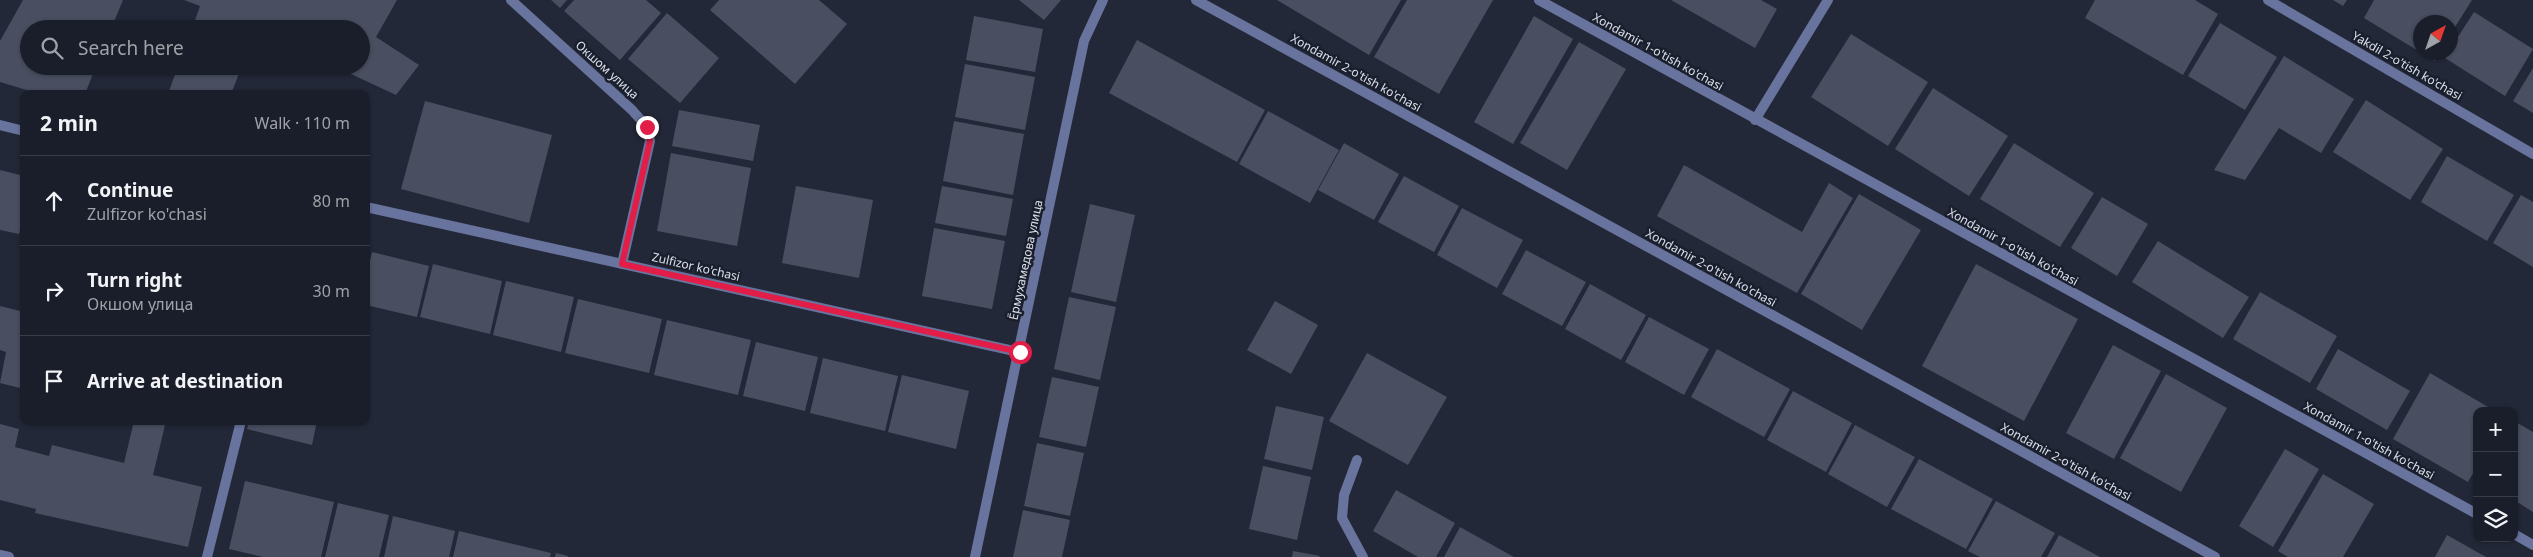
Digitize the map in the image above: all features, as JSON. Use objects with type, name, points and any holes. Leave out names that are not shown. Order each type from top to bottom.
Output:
[{"type":"street","name":"Окшом улица","points":[[511,0],[632,110],[647,127],[650,141],[622,264]]},
{"type":"street","name":"Ёрмухамедова улица","points":[[975,557],[1020,352],[1084,41],[1103,0]]},
{"type":"street","name":"Xondamir 2-o'tish ko'chasi","points":[[1196,0],[2215,557]]},
{"type":"street","name":"Xondamir 1-o'tish ko'chasi","points":[[1539,0],[2473,512]]},
{"type":"street","points":[[1756,120],[1828,0]]},
{"type":"street","name":"Yakdil 2-o'tish ko'chasi","points":[[2268,0],[2533,154]]},
{"type":"street","points":[[0,125],[20,130]]},
{"type":"street","name":"Zulfizor ko'chasi","points":[[370,208],[1020,352]]},
{"type":"street","points":[[208,557],[240,425]]},
{"type":"street","points":[[1357,460],[1344,495],[1342,518],[1363,557]]},
{"type":"street","points":[[2518,536],[2533,544]]},
{"type":"street","points":[[0,555],[9,557]]},
{"type":"building","points":[[23,0],[123,0],[115,20],[20,20],[20,75],[92,75],[87,90],[27,90],[0,82],[0,41]]},
{"type":"building","points":[[184,0],[397,0],[376,37],[419,65],[396,95],[353,75],[370,75],[370,20],[195,20],[200,6]]},
{"type":"building","points":[[551,0],[567,0],[560,8]]},
{"type":"building","points":[[574,0],[646,0],[661,13],[620,60],[564,11]]},
{"type":"building","points":[[719,0],[819,0],[847,24],[795,84],[710,10]]},
{"type":"building","points":[[1019,0],[1061,0],[1044,20]]},
{"type":"building","points":[[1277,0],[1401,0],[1369,55]]},
{"type":"building","points":[[1407,0],[1493,0],[1439,94],[1374,57]]},
{"type":"building","points":[[1671,0],[1761,0],[1777,9],[1755,48]]},
{"type":"building","points":[[2095,0],[2195,0],[2218,14],[2183,75],[2085,18]]},
{"type":"building","points":[[2333,0],[2347,0],[2343,6]]},
{"type":"building","points":[[2374,0],[2472,0],[2458,22],[2458,15],[2413,15],[2413,48],[2364,18]]},
{"type":"building","points":[[2474,12],[2533,49],[2505,96],[2448,60],[2458,60],[2458,37]]},
{"type":"building","points":[[667,13],[719,58],[680,103],[628,59]]},
{"type":"building","points":[[974,16],[1043,29],[1035,72],[966,60]]},
{"type":"building","points":[[1534,16],[1573,39],[1513,144],[1474,122]]},
{"type":"building","points":[[2220,23],[2277,57],[2245,110],[2188,76]]},
{"type":"building","points":[[1851,34],[1928,82],[1888,146],[1811,97]]},
{"type":"building","points":[[1137,40],[1265,110],[1237,162],[1109,93]]},
{"type":"building","points":[[1579,42],[1626,69],[1567,170],[1520,143]]},
{"type":"building","points":[[2284,56],[2354,99],[2321,153],[2279,128],[2245,180],[2214,170]]},
{"type":"building","points":[[965,64],[1035,77],[1025,130],[955,117]]},
{"type":"building","points":[[2533,68],[2533,113],[2513,101]]},
{"type":"building","points":[[175,75],[238,75],[233,90],[169,90]]},
{"type":"building","points":[[1933,88],[2008,136],[1969,196],[1895,149]]},
{"type":"building","points":[[2366,100],[2443,149],[2410,200],[2333,152]]},
{"type":"building","points":[[425,101],[552,135],[529,223],[401,189]]},
{"type":"building","points":[[679,110],[760,125],[753,161],[672,146]]},
{"type":"building","points":[[1268,111],[1339,150],[1310,203],[1239,164]]},
{"type":"building","points":[[954,121],[1024,134],[1013,195],[943,181]]},
{"type":"building","points":[[1344,143],[1399,174],[1374,220],[1318,190]]},
{"type":"building","points":[[2014,143],[2094,193],[2060,247],[1980,199]]},
{"type":"building","points":[[671,153],[751,168],[737,246],[657,231]]},
{"type":"building","points":[[2447,156],[2514,195],[2487,241],[2421,202]]},
{"type":"building","points":[[1684,165],[1802,232],[1829,183],[1853,198],[1797,293],[1657,216]]},
{"type":"building","points":[[0,170],[20,175],[20,230],[19,234],[0,230]]},
{"type":"building","points":[[1404,176],[1459,206],[1434,252],[1378,222]]},
{"type":"building","points":[[796,186],[873,200],[859,278],[782,263]]},
{"type":"building","points":[[942,186],[1013,199],[1006,236],[935,223]]},
{"type":"building","points":[[1859,194],[1921,230],[1862,330],[1801,294]]},
{"type":"building","points":[[2521,195],[2533,202],[2533,267],[2493,243]]},
{"type":"building","points":[[2102,197],[2148,224],[2117,276],[2071,248]]},
{"type":"building","points":[[1090,204],[1135,215],[1116,302],[1071,292]]},
{"type":"building","points":[[1462,208],[1523,240],[1497,288],[1437,255]]},
{"type":"building","points":[[934,228],[1005,241],[992,309],[922,296]]},
{"type":"building","points":[[2158,241],[2249,297],[2223,338],[2132,282]]},
{"type":"building","points":[[1526,250],[1586,282],[1562,326],[1502,294]]},
{"type":"building","points":[[372,252],[429,266],[417,317],[370,306],[370,261]]},
{"type":"building","points":[[433,264],[502,281],[490,334],[420,317]]},
{"type":"building","points":[[1976,264],[2078,319],[2024,421],[1922,366]]},
{"type":"building","points":[[506,281],[574,297],[561,352],[493,335]]},
{"type":"building","points":[[1590,284],[1646,315],[1621,360],[1565,329]]},
{"type":"building","points":[[2260,292],[2337,336],[2310,383],[2233,339]]},
{"type":"building","points":[[1069,297],[1116,307],[1100,380],[1054,369]]},
{"type":"building","points":[[578,299],[662,319],[649,373],[565,353]]},
{"type":"building","points":[[1275,301],[1318,325],[1291,374],[1247,350]]},
{"type":"building","points":[[0,306],[20,311],[20,388],[0,383],[6,352],[0,350]]},
{"type":"building","points":[[1649,317],[1709,349],[1684,395],[1625,362]]},
{"type":"building","points":[[667,320],[751,340],[738,395],[654,375]]},
{"type":"building","points":[[756,342],[818,357],[805,411],[743,396]]},
{"type":"building","points":[[2113,345],[2161,371],[2114,459],[2066,433]]},
{"type":"building","points":[[1717,349],[1790,389],[1764,437],[1691,397]]},
{"type":"building","points":[[2338,349],[2410,391],[2387,430],[2316,389]]},
{"type":"building","points":[[1367,353],[1447,397],[1408,465],[1329,421]]},
{"type":"building","points":[[823,358],[898,376],[885,431],[810,413]]},
{"type":"building","points":[[2430,373],[2488,407],[2473,407],[2473,473],[2468,482],[2393,439]]},
{"type":"building","points":[[2166,374],[2227,408],[2181,492],[2120,458]]},
{"type":"building","points":[[902,375],[969,391],[956,449],[888,432]]},
{"type":"building","points":[[1052,377],[1099,387],[1086,447],[1039,437]]},
{"type":"building","points":[[1793,391],[1852,423],[1826,472],[1767,440]]},
{"type":"building","points":[[1276,406],[1324,417],[1312,470],[1264,459]]},
{"type":"building","points":[[2518,423],[2533,432],[2533,512],[2518,503]]},
{"type":"building","points":[[0,424],[19,429],[15,447],[49,456],[52,445],[124,463],[133,425],[165,425],[153,475],[202,487],[188,547],[35,513],[36,509],[0,500]]},
{"type":"building","points":[[248,425],[316,425],[312,445],[247,429]]},
{"type":"building","points":[[1855,425],[1915,457],[1887,507],[1828,474]]},
{"type":"building","points":[[1037,443],[1084,453],[1070,516],[1024,506]]},
{"type":"building","points":[[2285,449],[2319,469],[2273,547],[2239,526]]},
{"type":"building","points":[[1919,459],[1993,499],[1966,549],[1891,509]]},
{"type":"building","points":[[1263,466],[1311,477],[1297,540],[1249,529]]},
{"type":"building","points":[[2323,474],[2374,504],[2343,557],[2288,557],[2278,551]]},
{"type":"building","points":[[245,481],[334,502],[321,557],[263,557],[229,549]]},
{"type":"building","points":[[1396,490],[1455,523],[1436,557],[1418,557],[1373,531]]},
{"type":"building","points":[[1996,501],[2055,533],[2041,557],[1980,557],[1968,551]]},
{"type":"building","points":[[338,503],[389,515],[379,557],[325,557]]},
{"type":"building","points":[[1023,510],[1070,520],[1062,557],[1013,557]]},
{"type":"building","points":[[393,516],[455,531],[449,557],[384,557]]},
{"type":"building","points":[[1460,527],[1514,557],[1444,557]]},
{"type":"building","points":[[459,531],[551,553],[550,557],[453,557]]},
{"type":"building","points":[[2059,535],[2100,557],[2047,557]]},
{"type":"building","points":[[2447,535],[2486,557],[2435,557]]},
{"type":"building","points":[[1293,551],[1320,556],[1292,557]]},
{"type":"building","points":[[556,553],[568,556],[568,557],[555,557]]},
{"type":"route","points":[[647,127],[650,141],[622,264],[1020,352]]}]
